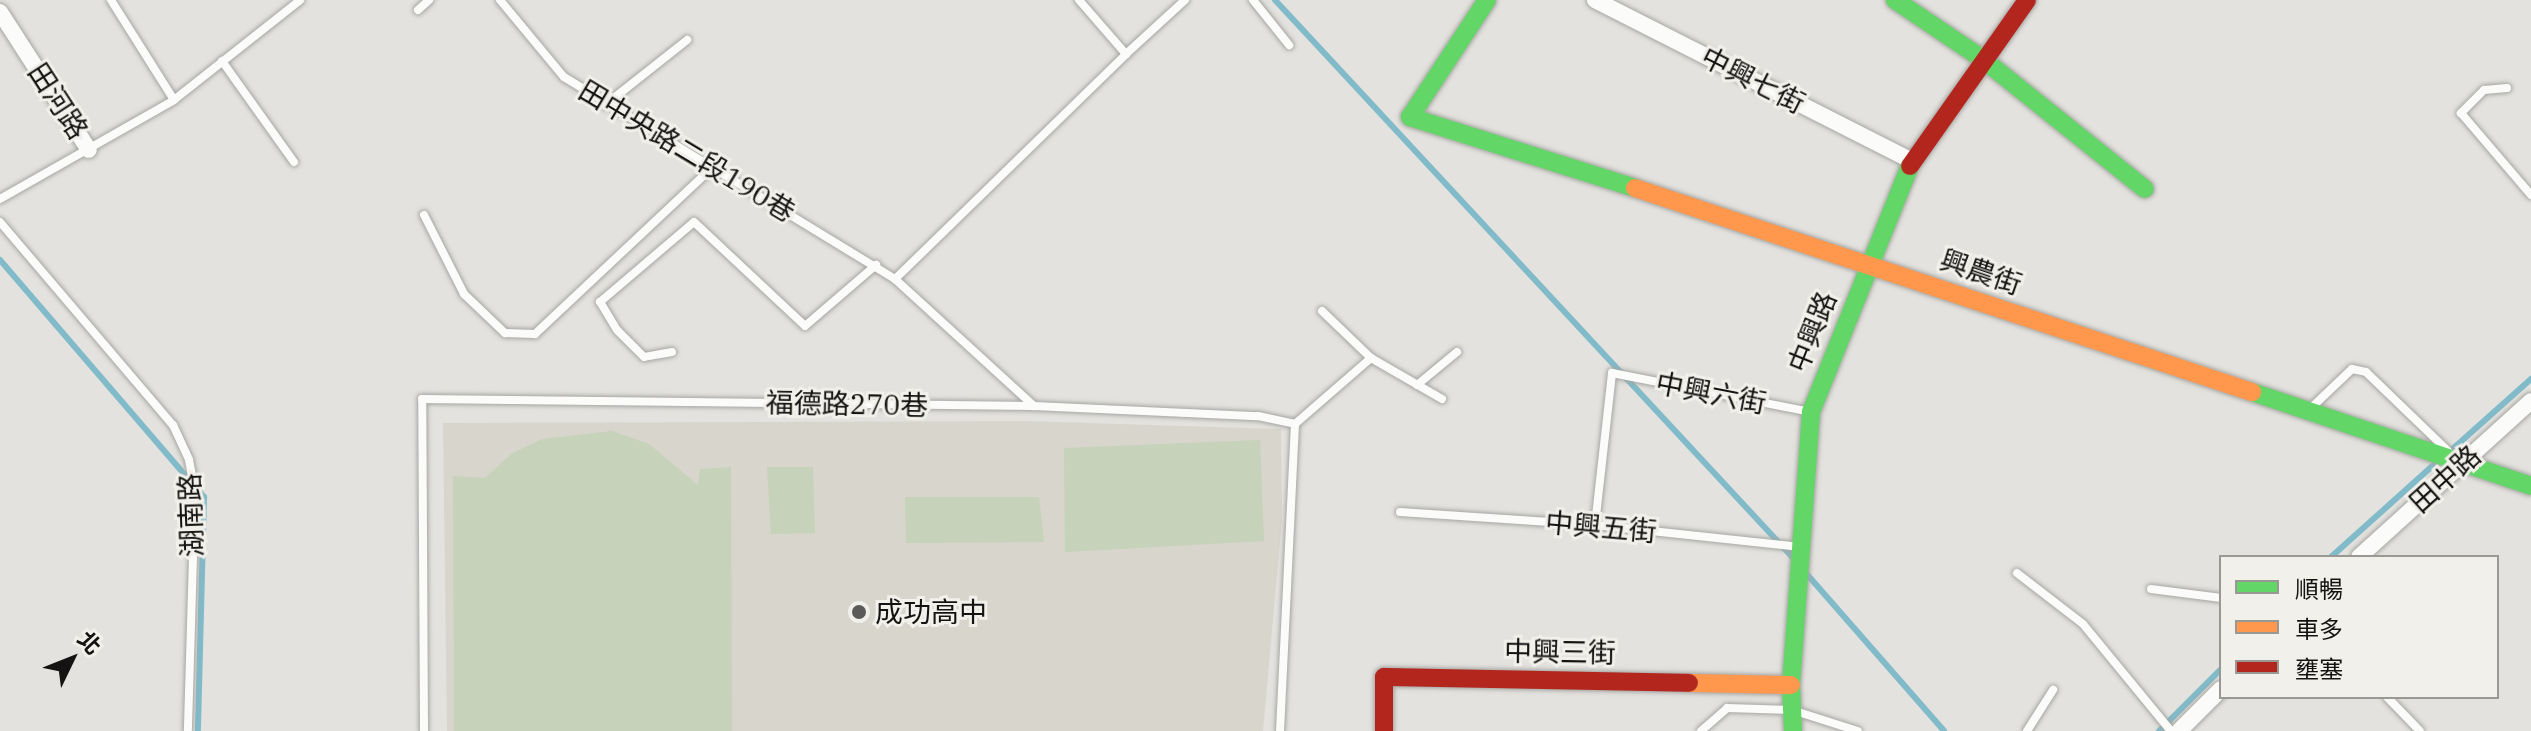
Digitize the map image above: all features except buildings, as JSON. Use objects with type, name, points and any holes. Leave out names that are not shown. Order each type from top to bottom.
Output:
[{"type":"street","name":"興農街","points":[[1487,0],[1410,117],[1870,263],[2531,486]]},
{"type":"street","name":"中興七街","points":[[1595,0],[1912,161]]},
{"type":"street","points":[[1895,0],[1984,60],[2145,189]]},
{"type":"street","name":"中興路","points":[[1793,731],[1791,685],[1811,412],[1912,161],[2027,0]]},
{"type":"street","name":"田河路","points":[[0,12],[89,150]]},
{"type":"street","name":"田中路","points":[[2361,555],[2531,401]]},
{"type":"street","name":"中興三街","points":[[1384,731],[1384,677],[1791,685]]},
{"type":"street","points":[[2179,731],[2219,691]]},
{"type":"lane","points":[[111,0],[174,100]]},
{"type":"lane","points":[[0,199],[174,100],[300,0]]},
{"type":"lane","points":[[418,10],[429,0]]},
{"type":"lane","name":"田中央路二段190巷","points":[[500,0],[564,77],[605,105],[714,166],[876,265],[1034,406]]},
{"type":"lane","points":[[1079,0],[1126,54]]},
{"type":"lane","points":[[895,279],[1185,0]]},
{"type":"lane","points":[[1253,0],[1289,45]]},
{"type":"lane","points":[[605,105],[687,40]]},
{"type":"lane","points":[[222,61],[294,162]]},
{"type":"lane","points":[[2507,88],[2484,90],[2461,113],[2531,195]]},
{"type":"lane","points":[[424,215],[464,294],[505,333],[535,334],[714,166]]},
{"type":"lane","name":"湖南路","points":[[0,222],[173,425],[189,460],[195,490],[188,731]]},
{"type":"lane","points":[[672,352],[644,357],[617,330],[600,302],[694,222],[805,326],[876,265]]},
{"type":"lane","points":[[1322,311],[1371,358],[1442,399]]},
{"type":"lane","points":[[1417,385],[1457,352]]},
{"type":"lane","points":[[1280,731],[1295,424],[1371,358]]},
{"type":"lane","points":[[2307,412],[2352,369],[2366,372],[2462,464]]},
{"type":"lane","name":"中興六街","points":[[1595,525],[1612,373],[1811,412]]},
{"type":"lane","name":"福德路270巷","points":[[424,731],[422,399],[1034,406],[1258,416],[1295,424]]},
{"type":"lane","name":"中興五街","points":[[1400,512],[1595,525],[1802,547]]},
{"type":"lane","points":[[2017,573],[2083,624],[2171,731]]},
{"type":"lane","points":[[2151,589],[2219,598]]},
{"type":"lane","points":[[2027,731],[2053,690]]},
{"type":"lane","points":[[2389,699],[2420,731]]},
{"type":"lane","points":[[1701,731],[1727,708],[1792,710],[1858,731]]},
{"type":"shaded area","name":"成功高中","points":[[1024,421],[1281,429],[1282,520],[1263,731],[447,731],[443,423]]},
{"type":"green space","points":[[612,431],[649,444],[698,485],[700,469],[731,467],[732,731],[454,731],[453,476],[485,478],[511,454],[542,439]]},
{"type":"green space","points":[[1260,440],[1264,541],[1065,552],[1064,448]]},
{"type":"green space","points":[[767,467],[813,467],[815,533],[771,534]]},
{"type":"green space","points":[[905,497],[1039,497],[1044,542],[906,543]]},
{"type":"waterway","points":[[1275,0],[1795,560]]},
{"type":"waterway","points":[[0,260],[204,497],[198,731]]},
{"type":"waterway","points":[[2447,454],[2531,379]]},
{"type":"waterway","points":[[2333,555],[2438,461]]},
{"type":"waterway","points":[[1805,572],[1944,731]]},
{"type":"waterway","points":[[2159,731],[2219,671]]},
{"type":"traffic: fast","points":[[1487,0],[1410,117],[1635,188]]},
{"type":"traffic: fast","points":[[1895,0],[1984,60],[2145,189]]},
{"type":"traffic: fast","points":[[1793,731],[1791,685],[1811,412],[1910,166]]},
{"type":"traffic: fast","points":[[2252,392],[2531,486]]},
{"type":"traffic: slow","points":[[1635,188],[2252,392]]},
{"type":"traffic: slow","points":[[1689,683],[1791,685]]},
{"type":"traffic: jam","points":[[1910,166],[2027,0]]},
{"type":"traffic: jam","points":[[1384,731],[1384,677],[1689,683]]},
{"type":"place","name":"成功高中","points":[[859,612]]}]
